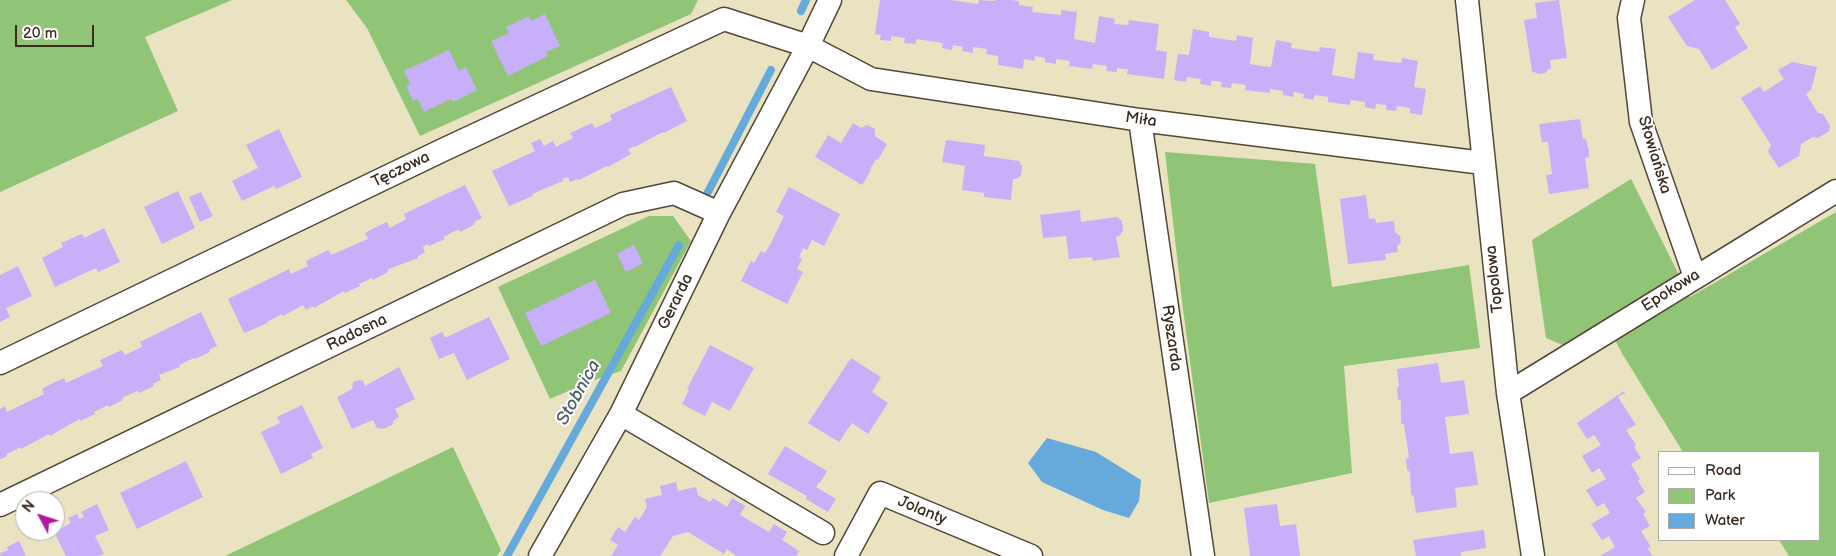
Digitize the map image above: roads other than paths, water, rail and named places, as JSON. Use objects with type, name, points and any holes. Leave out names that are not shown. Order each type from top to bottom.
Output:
[{"type":"street","name":"Gerarda","points":[[540,556],[621,414],[719,213],[808,46],[830,0]]},
{"type":"street","name":"Topolowa","points":[[1467,0],[1508,393],[1533,556]]},
{"type":"street","name":"Słowiańska","points":[[1633,0],[1629,18],[1641,122],[1694,277]]},
{"type":"street","name":"Tęczowa","points":[[0,363],[445,149],[724,19],[808,46]]},
{"type":"street","name":"Miła","points":[[808,46],[871,79],[1140,120],[1483,163]]},
{"type":"street","name":"Ryszarda","points":[[1140,120],[1202,556]]},
{"type":"street","name":"Epokowa","points":[[1508,393],[1836,191]]},
{"type":"street","name":"Radosna","points":[[0,506],[623,204],[674,194],[719,213]]},
{"type":"street","points":[[621,414],[823,533]]},
{"type":"street","name":"Jolanty","points":[[846,556],[880,493],[1031,556]]},
{"type":"water","points":[[1047,438],[1096,452],[1141,480],[1139,501],[1129,518],[1103,510],[1042,482],[1028,463]]},
{"type":"waterway","name":"Stobnica","points":[[801,11],[806,0]]},
{"type":"waterway","name":"Stobnica","points":[[708,192],[771,70]]},
{"type":"waterway","name":"Stobnica","points":[[507,556],[679,245]]}]
